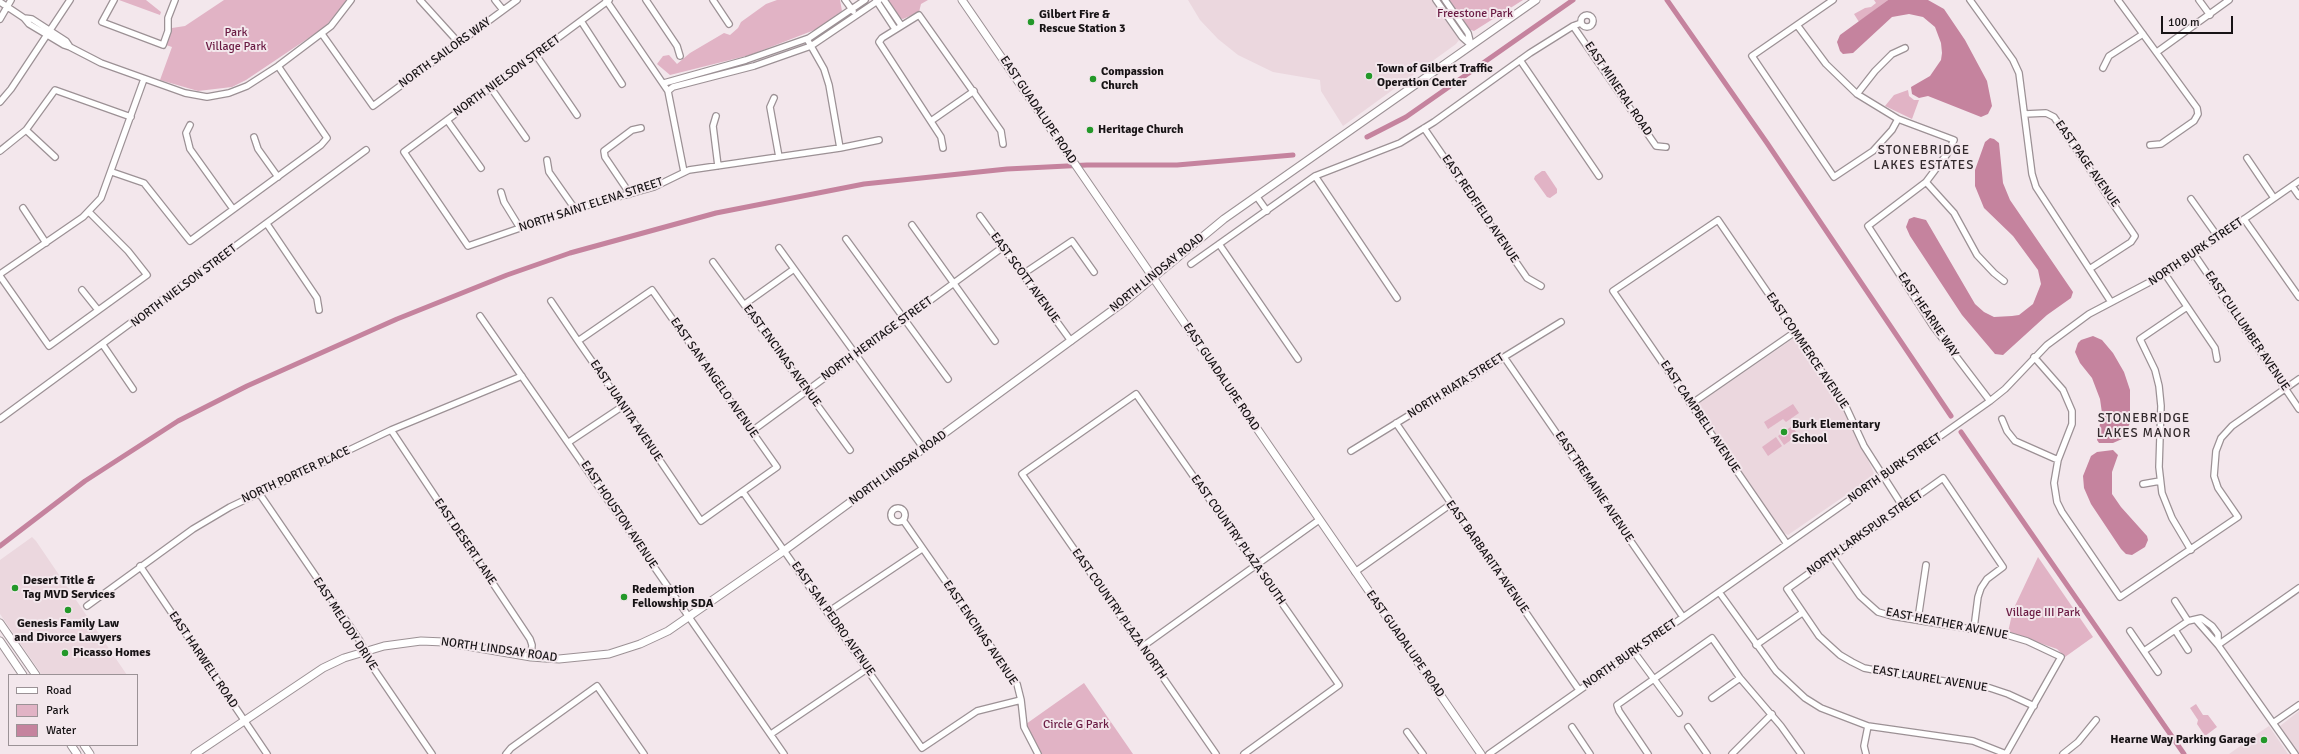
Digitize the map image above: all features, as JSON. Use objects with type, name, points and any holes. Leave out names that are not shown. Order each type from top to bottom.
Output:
[{"type":"main road","name":"EAST GUADALUPE ROAD","points":[[962,0],[1481,754]]},
{"type":"main road","name":"NORTH LINDSAY ROAD","points":[[195,754],[323,668],[365,651],[402,643],[444,642],[531,657],[559,659],[609,654],[657,637],[690,618],[785,550],[1071,341],[1153,278],[1197,240],[1536,0]]},
{"type":"main road","points":[[0,623],[35,674]]},
{"type":"main road","points":[[0,641],[22,674]]},
{"type":"street","points":[[0,19],[11,0]]},
{"type":"street","points":[[0,102],[70,0]]},
{"type":"street","points":[[114,0],[102,22],[163,45],[168,31],[168,18],[175,0]]},
{"type":"street","points":[[0,2],[24,18],[32,19],[48,33],[66,41],[70,46],[95,61],[185,94],[207,97],[229,94],[247,86],[278,66],[322,34],[337,20],[351,0]]},
{"type":"street","points":[[420,0],[458,43]]},
{"type":"street","points":[[495,0],[503,10]]},
{"type":"street","name":"NORTH SAILORS WAY","points":[[322,34],[373,106],[517,0]]},
{"type":"street","points":[[646,0],[677,46],[680,56]]},
{"type":"street","points":[[713,0],[729,24]]},
{"type":"street","points":[[845,0],[856,16]]},
{"type":"street","points":[[664,83],[750,59],[807,38],[865,0]]},
{"type":"street","points":[[884,0],[901,25]]},
{"type":"street","points":[[1436,0],[1462,37],[1471,45]]},
{"type":"street","points":[[1445,0],[1468,33],[1471,45]]},
{"type":"street","points":[[1833,0],[1752,56],[1834,177],[1873,151],[1892,130],[1898,119]]},
{"type":"street","points":[[1970,0],[2013,60],[2019,73],[2032,174],[2036,188],[2091,268],[2111,302]]},
{"type":"street","points":[[2118,0],[2197,108],[2198,114],[2194,121],[2160,144],[2150,145]]},
{"type":"street","points":[[2199,0],[2210,15]]},
{"type":"street","points":[[2157,52],[2229,0]]},
{"type":"street","points":[[607,1],[668,91],[684,172]]},
{"type":"street","name":"NORTH NIELSON STREET","points":[[468,246],[404,152],[607,1]]},
{"type":"street","points":[[668,91],[673,87],[754,66],[811,46],[877,1],[895,29]]},
{"type":"street","points":[[943,148],[941,136],[879,42],[901,25],[920,15],[1001,131],[1003,144]]},
{"type":"street","points":[[581,21],[622,84]]},
{"type":"street","points":[[1191,264],[1315,176],[1384,150],[1424,128],[1520,60],[1573,26],[1581,23]]},
{"type":"street","points":[[1797,25],[1826,64],[1857,94],[1898,119],[1954,140],[1947,154],[1926,182],[1954,213],[1977,255],[2004,281]]},
{"type":"street","name":"EAST MINERAL ROAD","points":[[1573,26],[1656,146],[1666,147]]},
{"type":"street","points":[[2103,68],[2110,56],[2143,34]]},
{"type":"street","points":[[807,38],[824,69],[829,85],[840,148]]},
{"type":"street","points":[[1857,94],[1875,71],[1892,54],[1905,48]]},
{"type":"street","points":[[536,55],[577,115]]},
{"type":"street","points":[[1520,60],[1599,176]]},
{"type":"street","points":[[112,172],[144,183],[190,241],[321,145],[327,138],[278,66]]},
{"type":"street","points":[[89,212],[128,251],[147,275],[49,346],[0,275],[89,212],[101,198],[112,172],[144,79]]},
{"type":"street","points":[[491,88],[526,138]]},
{"type":"street","points":[[0,151],[26,130],[55,90],[131,117]]},
{"type":"street","points":[[931,121],[974,91]]},
{"type":"street","points":[[774,98],[770,107],[779,157]]},
{"type":"street","name":"EAST PAGE AVENUE","points":[[2025,114],[2046,113],[2054,117],[2136,236],[2131,242],[2091,268]]},
{"type":"street","points":[[716,116],[713,126],[718,166]]},
{"type":"street","points":[[446,120],[481,168]]},
{"type":"street","points":[[190,125],[186,133],[190,149],[233,209]]},
{"type":"street","points":[[630,194],[605,157],[604,152],[632,130],[641,128]]},
{"type":"street","name":"EAST REDFIELD AVENUE","points":[[1424,128],[1527,278],[1540,286]]},
{"type":"street","points":[[26,130],[55,157]]},
{"type":"street","points":[[254,137],[258,149],[278,177]]},
{"type":"street","name":"NORTH SAINT ELENA STREET","points":[[468,246],[575,209],[654,187],[684,172],[840,148],[879,140]]},
{"type":"street","name":"NORTH NIELSON STREET","points":[[0,420],[366,150]]},
{"type":"street","points":[[2247,158],[2274,198]]},
{"type":"street","points":[[546,160],[549,172],[575,209]]},
{"type":"street","points":[[1315,176],[1397,298]]},
{"type":"street","name":"NORTH BURK STREET","points":[[1489,754],[1990,401],[2005,389],[2034,357],[2057,337],[2089,314],[2165,274],[2299,181]]},
{"type":"street","name":"EAST HEARNE WAY","points":[[1926,182],[1868,226],[1933,326],[1990,401]]},
{"type":"street","points":[[2292,186],[2299,196]]},
{"type":"street","points":[[501,192],[504,202],[520,228]]},
{"type":"street","points":[[1258,197],[1267,210]]},
{"type":"street","points":[[2191,199],[2218,237]]},
{"type":"street","points":[[23,208],[46,243]]},
{"type":"street","name":"EAST SCOTT AVENUE","points":[[980,216],[1071,341]]},
{"type":"street","points":[[2244,219],[2299,298]]},
{"type":"street","name":"EAST CAMPBELL AVENUE","points":[[1718,220],[1613,291],[1787,544]]},
{"type":"street","name":"EAST COMMERCE AVENUE","points":[[1718,220],[1846,406],[1864,446],[1882,477],[1903,507]]},
{"type":"street","points":[[267,224],[317,298],[319,310]]},
{"type":"street","points":[[912,225],[995,341]]},
{"type":"street","points":[[846,238],[948,378]]},
{"type":"street","points":[[1023,274],[1072,241],[1094,272]]},
{"type":"street","points":[[1219,244],[1298,359]]},
{"type":"street","name":"NORTH HERITAGE STREET","points":[[752,431],[1003,247]]},
{"type":"street","points":[[779,248],[924,449]]},
{"type":"street","name":"EAST CULLUMBER AVENUE","points":[[2194,254],[2299,408]]},
{"type":"street","name":"EAST ENCINAS AVENUE","points":[[713,262],[850,450]]},
{"type":"street","points":[[745,304],[794,269]]},
{"type":"street","points":[[2165,274],[2215,348],[2217,359]]},
{"type":"street","points":[[82,290],[98,310]]},
{"type":"street","name":"EAST SAN ANGELO AVENUE","points":[[578,341],[652,290],[777,467],[743,492]]},
{"type":"street","name":"EAST JUANITA AVENUE","points":[[551,301],[701,521],[743,492]]},
{"type":"street","points":[[2187,307],[2140,339],[2155,370],[2159,386],[2161,406],[2160,481],[2172,518],[2191,550]]},
{"type":"street","name":"EAST HOUSTON AVENUE","points":[[480,316],[516,370],[522,376],[569,442],[784,754]]},
{"type":"street","name":"NORTH RIATA STREET","points":[[1351,451],[1561,322]]},
{"type":"street","points":[[1691,404],[1795,332]]},
{"type":"street","points":[[103,345],[133,389]]},
{"type":"street","name":"EAST TREMAINE AVENUE","points":[[1504,357],[1683,617]]},
{"type":"street","points":[[2034,357],[2063,390],[2072,412],[2072,424],[2058,460],[2055,492],[2062,512],[2120,597],[2238,517],[2218,488],[2214,476],[2216,451],[2221,438],[2232,426],[2299,379]]},
{"type":"street","name":"NORTH PORTER PLACE","points":[[87,606],[140,566],[193,529],[230,507],[391,430],[522,376]]},
{"type":"street","name":"EAST COUNTRY PLAZA SOUTH","points":[[1022,474],[1136,394],[1339,685],[1244,754]]},
{"type":"street","points":[[569,442],[623,406]]},
{"type":"street","points":[[2002,419],[2007,431],[2015,441],[2058,460]]},
{"type":"street","name":"EAST BARBARITA AVENUE","points":[[1396,423],[1579,690]]},
{"type":"street","name":"EAST DESERT LANE","points":[[391,430],[530,639],[532,645],[531,657]]},
{"type":"street","name":"EAST COUNTRY PLAZA NORTH","points":[[1022,474],[1216,754]]},
{"type":"street","name":"NORTH LARKSPUR STREET","points":[[1787,589],[1943,478],[2003,567],[1987,579],[1981,588],[1978,597],[1974,628]]},
{"type":"street","points":[[2143,484],[2160,481]]},
{"type":"street","name":"EAST SAN PEDRO AVENUE","points":[[743,492],[922,748],[977,711],[1021,700]]},
{"type":"street","name":"EAST MELODY DRIVE","points":[[259,493],[365,651],[372,666],[432,754]]},
{"type":"street","points":[[1355,572],[1451,504]]},
{"type":"street","name":"EAST ENCINAS AVENUE","points":[[903,520],[1017,684],[1021,700],[1024,727],[1038,754]]},
{"type":"street","points":[[1142,647],[1319,520]]},
{"type":"street","points":[[828,612],[922,549]]},
{"type":"street","name":"EAST HEATHER AVENUE","points":[[1832,556],[1867,604],[1878,612],[1892,616],[1974,628],[2016,638],[2061,657],[2034,706]]},
{"type":"street","points":[[1918,619],[1926,565]]},
{"type":"street","name":"EAST HARWELL ROAD","points":[[140,566],[267,754]]},
{"type":"street","name":"EAST LAUREL AVENUE","points":[[1787,589],[1802,613],[1828,646],[1840,655],[1864,668],[1990,688],[2008,694],[2034,706]]},
{"type":"street","points":[[2218,645],[2297,589],[2299,597]]},
{"type":"street","points":[[1719,592],[1756,645],[1788,684],[1805,698],[1844,718],[1868,726],[1972,741],[2006,754],[2034,706]]},
{"type":"street","points":[[2175,601],[2188,621]]},
{"type":"street","points":[[1756,645],[1802,613]]},
{"type":"street","points":[[2144,651],[2188,621],[2197,621],[2218,645],[2294,754]]},
{"type":"street","points":[[2175,630],[2188,650]]},
{"type":"street","points":[[2130,631],[2158,672]]},
{"type":"street","points":[[1648,754],[1617,706],[1712,638],[1740,678],[1772,714],[1801,754]]},
{"type":"street","points":[[1634,652],[1653,680],[1658,683],[1679,713]]},
{"type":"street","points":[[771,734],[867,669]]},
{"type":"street","points":[[1712,698],[1740,678]]},
{"type":"street","points":[[506,754],[511,748],[597,686],[644,754]]},
{"type":"street","points":[[2273,723],[2299,705]]},
{"type":"street","points":[[1732,754],[1738,752],[1772,714]]},
{"type":"street","points":[[2063,754],[2078,742],[2096,720]]},
{"type":"street","points":[[1866,754],[1864,746],[1868,726]]},
{"type":"street","points":[[1572,727],[1590,754]]},
{"type":"street","points":[[1688,727],[1707,754]]},
{"type":"street","points":[[1407,732],[1423,754]]},
{"type":"shaded area","points":[[1188,0],[1434,0],[1459,40],[1456,44],[1343,126],[1321,91],[1320,80],[1273,72],[1238,55],[1218,39],[1200,20]]},
{"type":"shaded area","name":"Burk Elementary School","points":[[1794,338],[1847,415],[1874,473],[1872,477],[1788,535],[1782,532],[1696,405]]},
{"type":"shaded area","points":[[32,537],[126,674],[41,674],[0,614],[0,560]]},
{"type":"shaded area","points":[[2299,711],[2299,754],[2280,726]]},
{"type":"shaded area","name":"Hearne Way Parking Garage","points":[[2269,726],[2288,754],[2229,754],[2260,732]]},
{"type":"green space","points":[[119,0],[146,0],[161,12],[160,15]]},
{"type":"green space","name":"Park Village Park","points":[[224,0],[347,0],[325,27],[246,80],[232,87],[198,91],[160,80],[172,47],[166,45],[172,28],[185,26]]},
{"type":"green space","points":[[777,0],[840,0],[842,11],[817,29],[750,55],[670,75],[657,64],[663,56],[669,55],[677,64],[690,53],[724,33],[730,35],[738,28],[741,22],[766,4]]},
{"type":"green space","points":[[888,0],[928,0],[921,4],[919,12],[903,19],[899,18]]},
{"type":"green space","name":"Freestone Park","points":[[1448,0],[1523,0],[1474,31],[1468,29]]},
{"type":"green space","points":[[1874,0],[1888,0],[1859,22],[1854,14],[1865,8],[1871,7],[1876,3]]},
{"type":"green space","points":[[1908,90],[1909,96],[1914,100],[1919,100],[1912,119],[1885,106],[1894,95]]},
{"type":"green space","points":[[1542,171],[1545,171],[1557,189],[1557,193],[1550,198],[1547,197],[1534,179],[1535,176]]},
{"type":"green space","points":[[1793,404],[1799,413],[1786,422],[1783,419],[1768,429],[1764,422]]},
{"type":"green space","points":[[1792,426],[1798,435],[1784,445],[1778,436]]},
{"type":"green space","points":[[1776,437],[1782,446],[1768,456],[1762,447]]},
{"type":"green space","name":"Village III Park","points":[[2038,557],[2093,637],[2065,657],[2057,649],[2008,632],[2013,610]]},
{"type":"green space","name":"Circle G Park","points":[[1084,683],[1133,754],[1040,754],[1029,734],[1026,724]]},
{"type":"green space","points":[[2196,704],[2203,715],[2208,715],[2217,727],[2205,736],[2197,724],[2198,720],[2190,708]]},
{"type":"water","points":[[1888,0],[1928,0],[1944,9],[1965,40],[1987,81],[1992,106],[1988,114],[1981,117],[1928,96],[1919,98],[1912,94],[1911,87],[1930,76],[1941,60],[1942,53],[1941,43],[1935,27],[1923,17],[1909,14],[1892,17],[1853,53],[1843,54],[1840,51],[1837,42],[1840,35]]},
{"type":"water","points":[[1990,138],[1999,143],[2003,183],[2010,200],[2073,292],[2071,298],[2047,315],[2003,355],[1995,354],[1962,315],[1910,236],[1906,227],[1909,219],[1914,217],[1926,220],[1975,304],[1984,312],[1994,317],[2019,315],[2033,304],[2041,284],[2038,270],[2013,236],[1984,208],[1975,186],[1975,170],[1985,142]]},
{"type":"water","points":[[2093,336],[2102,340],[2113,353],[2124,372],[2130,390],[2130,423],[2122,439],[2113,443],[2099,443],[2097,440],[2102,413],[2100,399],[2092,378],[2080,363],[2075,352],[2078,343],[2081,340]]},
{"type":"water","points":[[2113,450],[2118,455],[2112,472],[2112,494],[2121,507],[2147,536],[2148,540],[2145,547],[2132,555],[2126,554],[2121,549],[2091,504],[2084,488],[2083,476],[2091,456],[2097,452]]},
{"type":"waterway","points":[[1367,137],[1406,117],[1573,0]]},
{"type":"waterway","points":[[1667,0],[1767,143],[1951,416]]},
{"type":"waterway","points":[[0,546],[85,481],[178,421],[247,386],[397,319],[507,275],[570,253],[716,213],[864,184],[1007,169],[1087,165],[1177,165],[1293,155]]},
{"type":"waterway","points":[[1961,432],[2184,754]]},
{"type":"place","name":"Gilbert Fire & Rescue Station 3","points":[[1031,22]]},
{"type":"place","name":"Town of Gilbert Traffic Operation Center","points":[[1369,76]]},
{"type":"place","name":"Compassion Church","points":[[1093,79]]},
{"type":"place","name":"Heritage Church","points":[[1090,130]]},
{"type":"place","name":"Burk Elementary School","points":[[1784,432]]},
{"type":"place","name":"Desert Title & Tag MVD Services","points":[[15,588]]},
{"type":"place","name":"Redemption Fellowship SDA","points":[[624,597]]},
{"type":"place","name":"Genesis Family Law and Divorce Lawyers","points":[[68,610]]},
{"type":"place","name":"Picasso Homes","points":[[65,653]]},
{"type":"place","name":"Hearne Way Parking Garage","points":[[2264,740]]},
{"type":"district","name":"STONEBRIDGE LAKES ESTATES","points":[[1924,158]]},
{"type":"district","name":"STONEBRIDGE LAKES MANOR","points":[[2144,426]]}]
